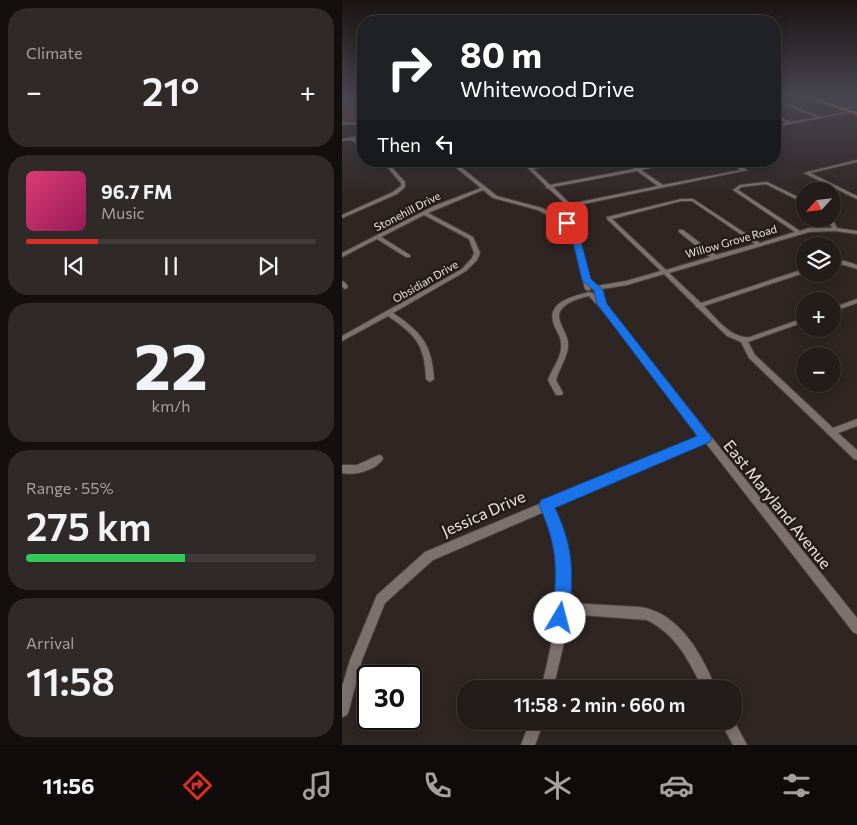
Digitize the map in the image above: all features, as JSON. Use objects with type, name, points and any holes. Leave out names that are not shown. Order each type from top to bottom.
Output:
[{"type":"street","points":[[342,140],[357,138]]},
{"type":"street","points":[[352,139],[357,142]]},
{"type":"street","points":[[856,161],[806,173],[856,198]]},
{"type":"street","points":[[846,164],[856,168]]},
{"type":"street","points":[[342,217],[395,193],[403,186],[403,182],[389,167]]},
{"type":"street","points":[[457,167],[482,189],[504,201],[552,213],[567,223],[575,234],[587,280],[592,291]]},
{"type":"street","points":[[530,168],[536,167]]},
{"type":"street","points":[[634,167],[662,187]]},
{"type":"street","points":[[548,187],[648,167]]},
{"type":"street","points":[[530,168],[569,206],[744,170],[739,167]]},
{"type":"street","points":[[796,197],[773,184],[764,182],[738,187],[735,190],[800,232]]},
{"type":"street","name":"Stonehill Drive","points":[[342,255],[450,200],[482,189]]},
{"type":"street","points":[[758,244],[692,200],[681,200],[609,218],[726,332],[744,340],[758,338],[796,323]]},
{"type":"street","name":"Obsidian Drive","points":[[342,339],[464,270],[475,259],[477,253],[471,238],[424,213]]},
{"type":"street","name":"Willow Grove Road","points":[[559,393],[552,380],[554,369],[564,350],[565,342],[556,322],[555,314],[559,307],[575,298],[592,291],[714,258],[800,232],[814,229],[835,229],[856,233]]},
{"type":"street","points":[[681,230],[714,258]]},
{"type":"street","points":[[378,237],[408,256]]},
{"type":"street","points":[[841,263],[856,268]]},
{"type":"street","points":[[698,306],[796,274]]},
{"type":"street","name":"East Maryland Avenue","points":[[592,291],[856,628]]},
{"type":"street","points":[[841,307],[856,301]]},
{"type":"street","points":[[388,313],[421,339],[430,362],[430,379]]},
{"type":"street","points":[[744,340],[752,356],[856,456]]},
{"type":"street","points":[[832,432],[856,422]]},
{"type":"street","points":[[546,505],[706,438]]},
{"type":"street","points":[[342,469],[348,471],[366,466],[380,459]]},
{"type":"street","name":"Jessica Drive","points":[[342,710],[368,628],[380,599],[429,556],[546,505],[556,526],[563,550],[565,571],[562,608],[549,680]]},
{"type":"street","points":[[562,608],[648,614],[659,619],[679,635],[705,680]]},
{"type":"street","points":[[528,745],[534,730]]},
{"type":"street","points":[[732,730],[740,745]]},
{"type":"route","points":[[560,618],[565,571],[563,550],[556,526],[546,505],[706,438],[602,304],[597,293],[598,290],[587,280],[575,234],[567,223]]}]
